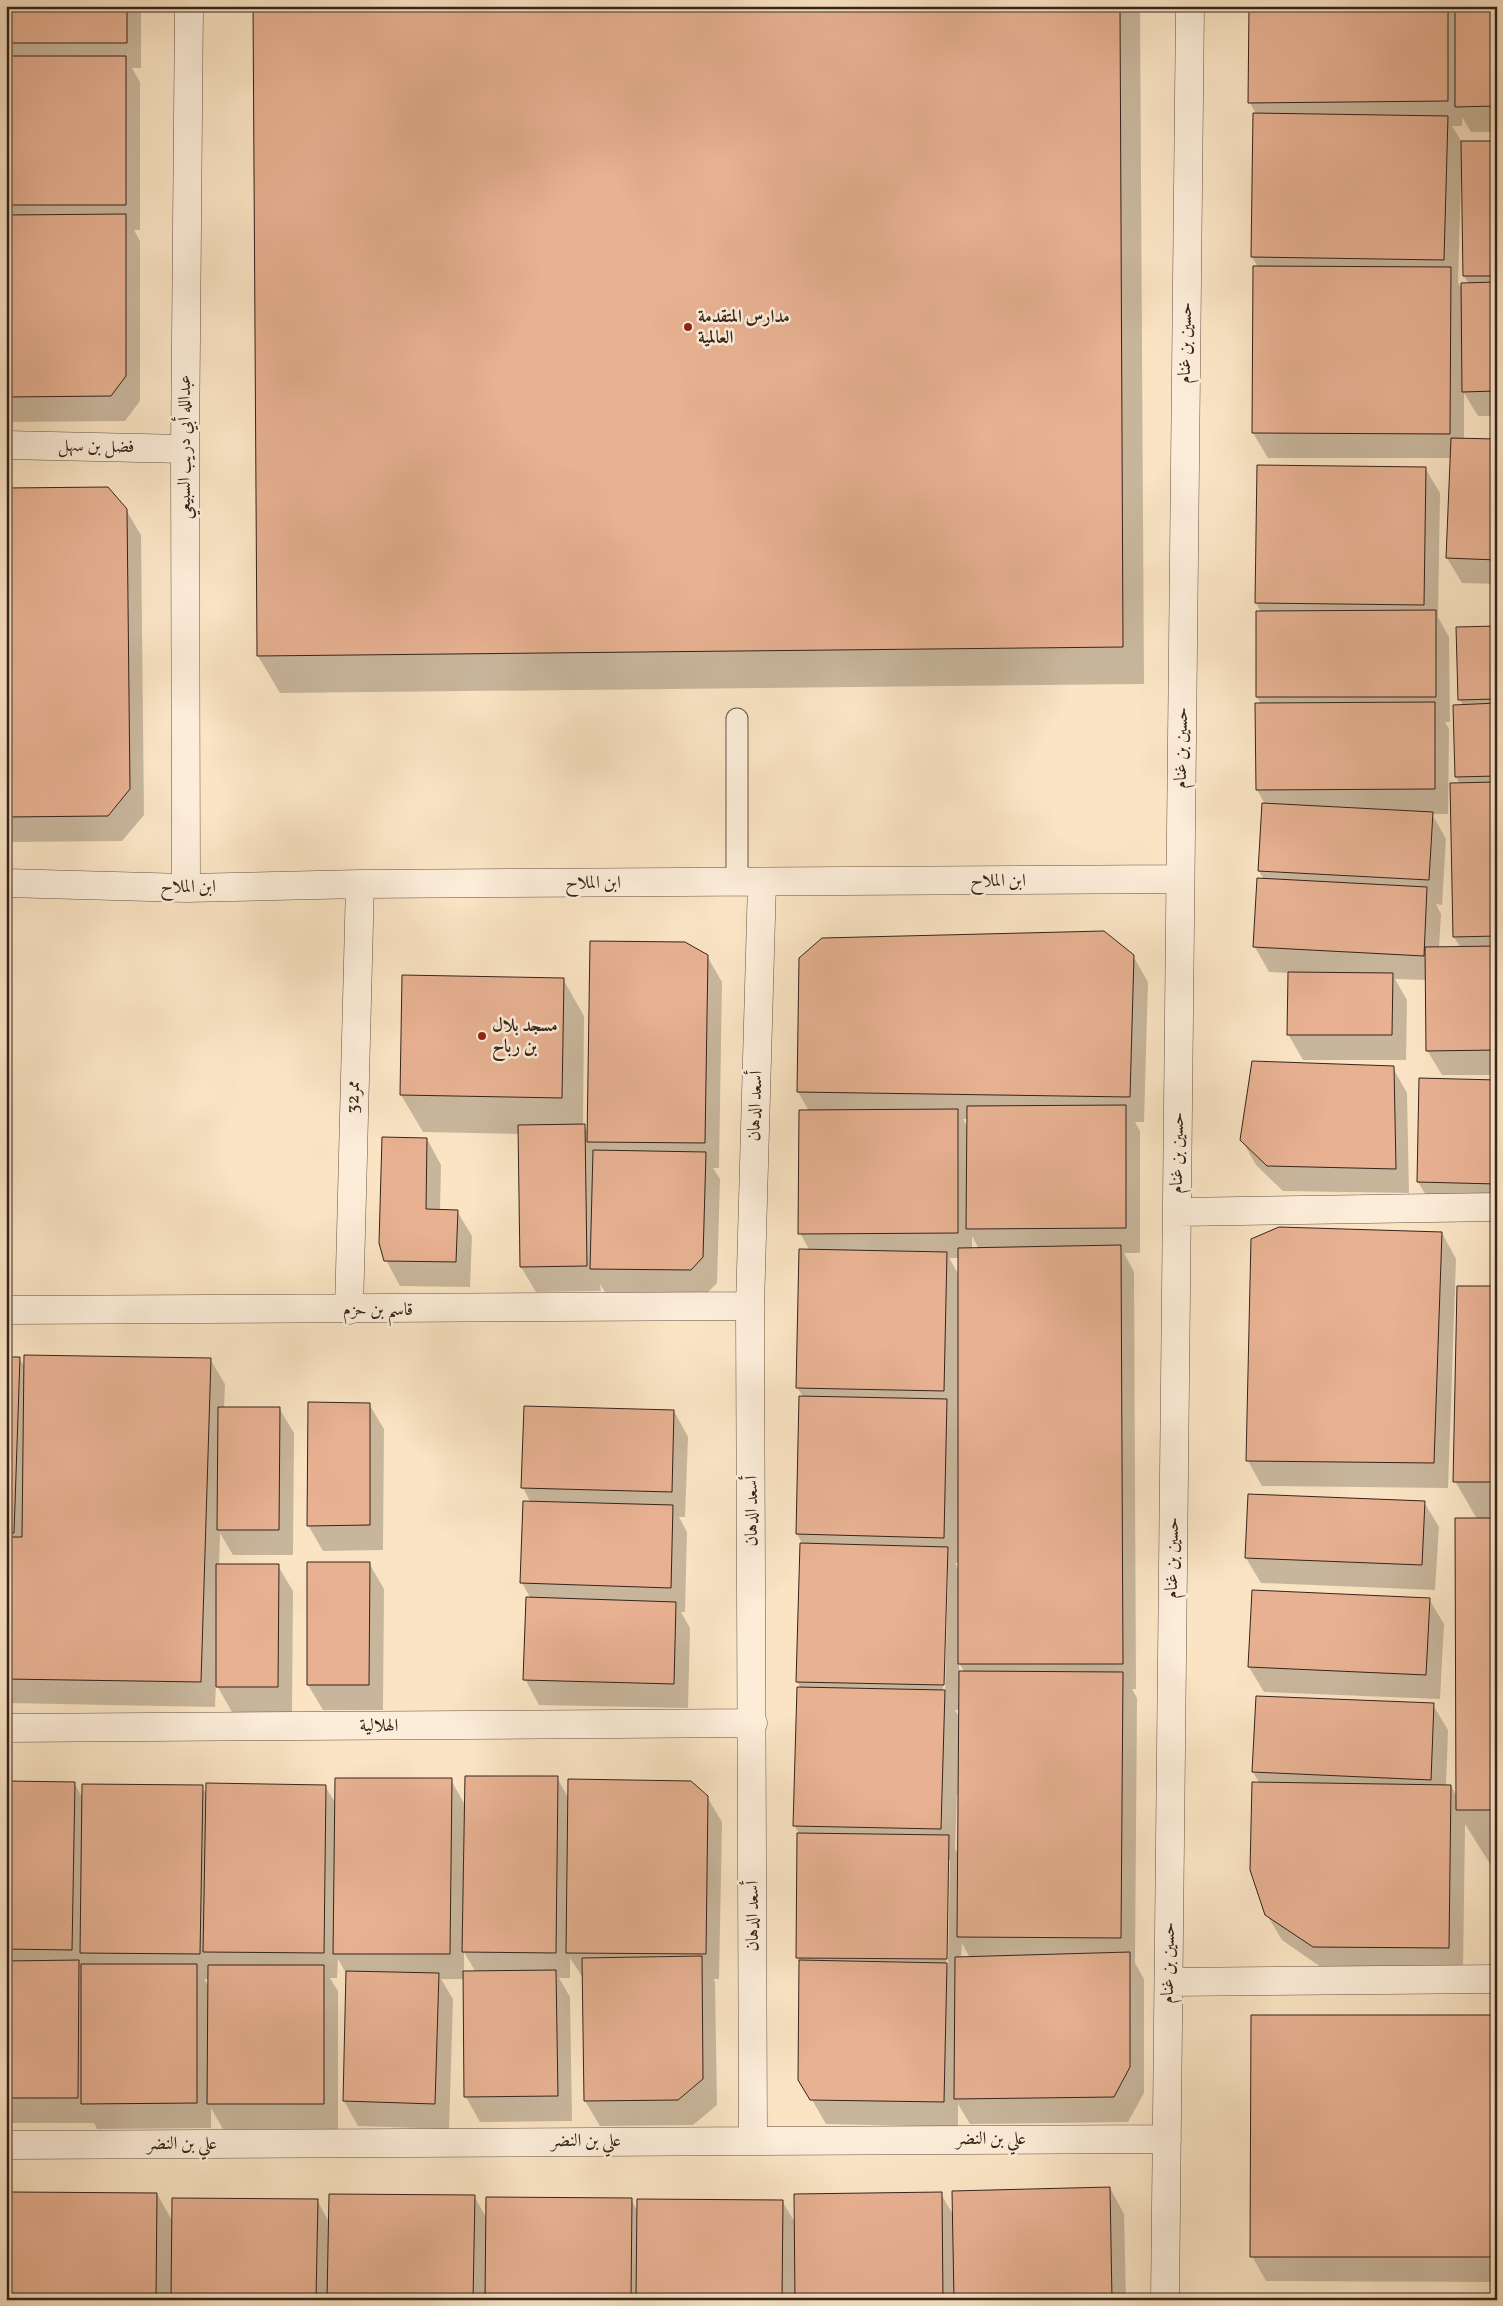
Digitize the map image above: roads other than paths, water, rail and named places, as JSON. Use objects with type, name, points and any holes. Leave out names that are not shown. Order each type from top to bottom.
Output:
[{"type":"street","name":"عبدالله أبي دريب السبيعي","points":[[186,888],[185,450],[189,6]]},
{"type":"street","name":"حسين بن غنام","points":[[1165,2300],[1190,6]]},
{"type":"street","name":"فضل بن سهل","points":[[6,445],[185,450]]},
{"type":"street","name":"ابن الملاح","points":[[6,884],[186,888],[360,884],[1180,879]]},
{"type":"street","name":"أسعد الدهان","points":[[749,882],[753,2140]]},
{"type":"street","name":"ممر32","points":[[349,1310],[360,884]]},
{"type":"street","points":[[1177,1212],[1497,1207]]},
{"type":"street","name":"قاسم بن حزم","points":[[6,1310],[349,1310],[750,1306]]},
{"type":"street","name":"الهلالية","points":[[6,1728],[753,1723]]},
{"type":"street","points":[[1169,1982],[1497,1979]]},
{"type":"street","name":"علي بن النضر","points":[[6,2145],[1167,2138]]},
{"type":"lane","points":[[737,718],[749,882]]},
{"type":"place","name":"مدارس المتقدمة العالمية","points":[[688,327]]},
{"type":"place","name":"مسجد بلال بن رباح","points":[[482,1036]]}]
